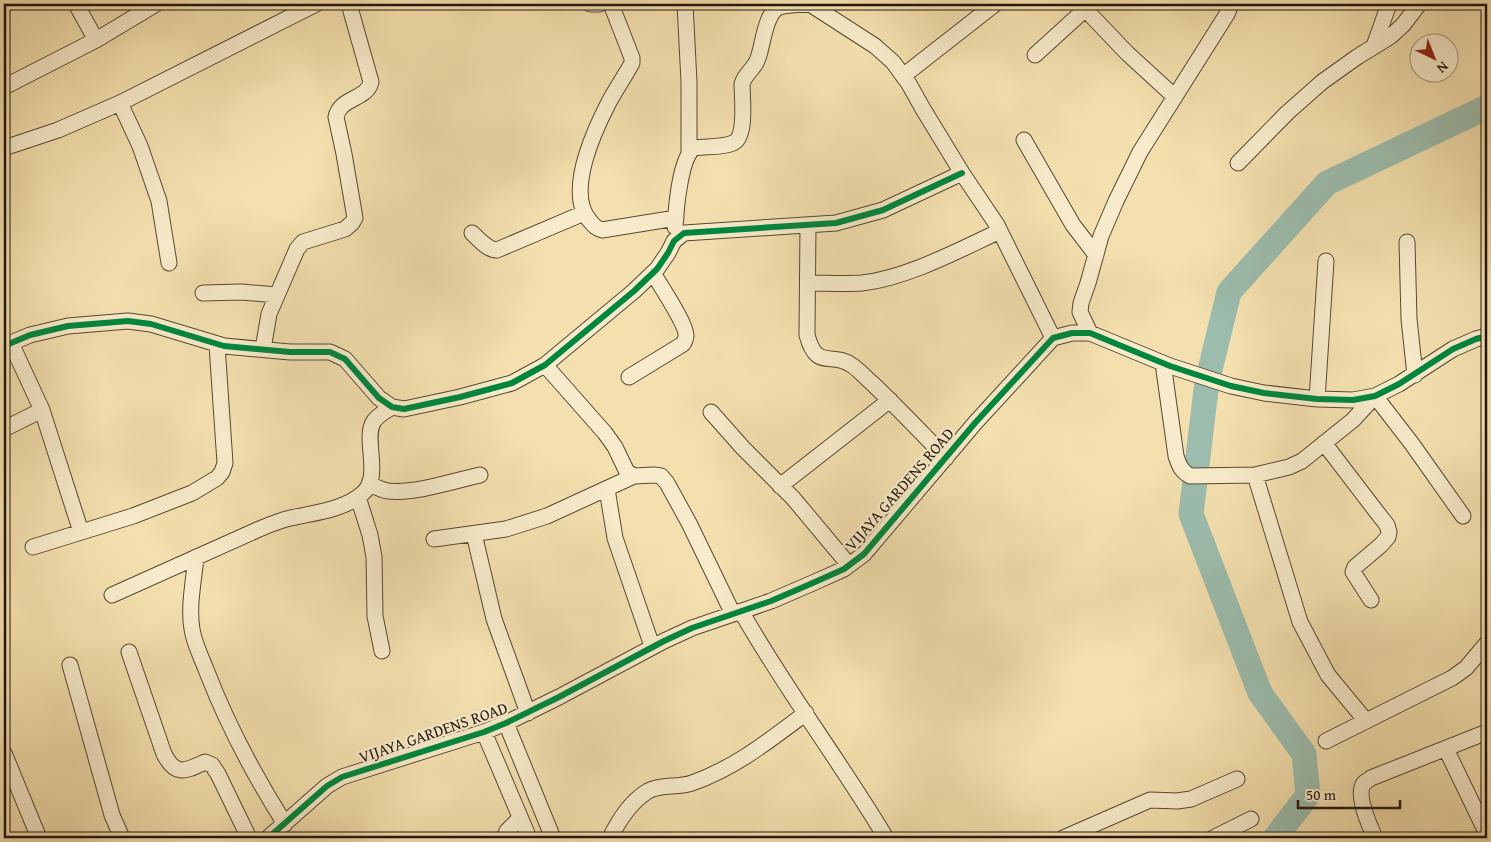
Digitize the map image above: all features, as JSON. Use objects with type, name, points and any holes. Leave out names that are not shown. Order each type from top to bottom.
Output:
[{"type":"street","points":[[76,4],[96,40]]},
{"type":"street","points":[[4,87],[96,40],[156,4]]},
{"type":"street","points":[[4,148],[58,130],[120,103],[316,4]]},
{"type":"street","points":[[263,350],[269,314],[297,249],[303,242],[345,229],[355,218],[336,117],[337,111],[345,103],[370,88],[371,82],[349,4]]},
{"type":"street","points":[[590,4],[600,4]]},
{"type":"street","points":[[610,4],[632,58],[632,63],[609,101],[595,130],[586,156],[579,196],[584,213],[596,228],[602,230],[676,218]]},
{"type":"street","points":[[81,532],[42,410],[7,344],[30,335],[68,326],[128,321],[151,324],[218,345],[290,352],[330,352],[345,359],[379,398],[392,407],[404,409],[468,395],[512,382],[545,365],[634,291],[653,273],[668,253],[674,241],[677,198],[689,151],[689,82],[684,4]]},
{"type":"street","points":[[689,151],[694,148],[735,143],[740,137],[742,126],[742,84],[744,77],[758,60],[770,16],[775,9],[780,7],[810,4],[875,46],[893,62],[1000,231],[1053,338],[1072,333],[1090,334],[1166,364],[1231,386],[1264,394],[1317,400],[1353,400],[1375,396],[1415,375],[1453,349],[1487,336]]},
{"type":"street","points":[[903,76],[995,4]]},
{"type":"street","points":[[1090,334],[1080,312],[1081,303],[1102,236],[1116,201],[1136,160],[1227,14],[1231,4]]},
{"type":"street","points":[[1367,50],[1389,4]]},
{"type":"street","points":[[1238,163],[1322,82],[1367,50],[1391,36],[1403,25],[1418,4]]},
{"type":"street","points":[[1035,55],[1088,7],[1127,53],[1175,96]]},
{"type":"street","points":[[120,103],[140,146],[159,200],[170,263]]},
{"type":"street","points":[[1024,140],[1073,225],[1096,255]]},
{"type":"street","points":[[674,241],[684,233],[836,223],[883,210],[962,173]]},
{"type":"street","points":[[472,233],[488,247],[497,250],[584,213]]},
{"type":"street","points":[[808,225],[808,335],[815,354],[823,358],[845,361],[855,367],[946,458]]},
{"type":"street","points":[[808,283],[862,282],[895,276],[942,258],[1000,231]]},
{"type":"street","points":[[1407,242],[1410,319],[1415,375]]},
{"type":"street","points":[[1317,400],[1326,261]]},
{"type":"street","points":[[629,377],[683,344],[686,337],[681,323],[653,273]]},
{"type":"street","points":[[203,293],[241,292],[277,294]]},
{"type":"street","name":"VIJAYA GARDENS ROAD","points":[[268,838],[327,786],[342,777],[506,724],[652,646],[692,628],[771,601],[844,569],[864,554],[975,423],[1053,338]]},
{"type":"street","points":[[33,547],[133,516],[192,494],[217,478],[222,472],[225,462],[218,345]]},
{"type":"street","points":[[1166,364],[1176,456],[1184,473],[1190,476],[1255,476],[1289,467],[1302,461],[1353,420],[1375,396]]},
{"type":"street","points":[[545,365],[605,433],[615,447],[627,472],[634,476]]},
{"type":"street","points":[[1375,396],[1463,516]]},
{"type":"street","points":[[780,486],[890,400]]},
{"type":"street","points":[[112,595],[281,520],[342,506],[363,494],[370,484],[372,472],[372,422],[392,407]]},
{"type":"street","points":[[4,429],[42,410]]},
{"type":"street","points":[[711,412],[743,448],[793,498],[849,565]]},
{"type":"street","points":[[1324,443],[1382,518],[1389,532],[1388,538],[1382,545],[1359,562],[1353,572],[1371,600]]},
{"type":"street","points":[[370,484],[379,489],[402,491],[480,475]]},
{"type":"street","points":[[434,539],[506,530],[547,516],[634,476],[661,476],[667,483],[737,613],[806,713],[886,838]]},
{"type":"street","points":[[1255,476],[1300,622],[1328,675],[1366,721]]},
{"type":"street","points":[[607,489],[615,538],[652,646]]},
{"type":"street","points":[[358,497],[370,535],[374,557],[375,616],[382,651]]},
{"type":"street","points":[[474,534],[494,619],[528,713]]},
{"type":"street","points":[[196,557],[191,610],[194,639],[212,685],[243,753],[285,824]]},
{"type":"street","points":[[1326,741],[1452,678],[1466,668],[1487,644]]},
{"type":"street","points":[[129,652],[169,765],[176,770],[184,770],[205,762],[212,765],[249,838]]},
{"type":"street","points":[[70,665],[112,815],[122,838]]},
{"type":"street","points":[[610,838],[619,820],[638,798],[647,792],[655,788],[691,783],[717,772],[746,757],[806,713]]},
{"type":"street","points":[[506,724],[553,838]]},
{"type":"street","points":[[484,732],[529,838]]},
{"type":"street","points":[[1375,838],[1363,808],[1361,791],[1364,784],[1371,778],[1487,732]]},
{"type":"street","points":[[1446,749],[1487,834]]},
{"type":"street","points":[[4,753],[39,838]]},
{"type":"street","points":[[1063,838],[1150,800],[1177,801],[1191,799],[1237,779]]},
{"type":"street","points":[[504,838],[507,831],[520,818]]},
{"type":"street","points":[[1212,838],[1251,819]]},
{"type":"waterway","points":[[1275,838],[1308,795],[1304,754],[1260,693],[1191,514],[1207,382],[1229,292],[1327,183],[1487,107]]},
{"type":"cycle path","points":[[4,346],[30,335],[68,326],[128,321],[151,324],[224,346],[290,352],[330,352],[345,359],[379,398],[392,407],[404,409],[512,383],[545,365],[634,291],[657,269],[674,241],[684,233],[836,223],[883,210],[962,173]]},
{"type":"cycle path","points":[[268,838],[327,786],[342,777],[484,732],[506,723],[692,628],[771,601],[844,569],[864,554],[975,423],[1053,338],[1072,333],[1090,333],[1170,366],[1231,386],[1264,393],[1317,399],[1353,400],[1375,396],[1399,384],[1453,349],[1487,336]]}]
